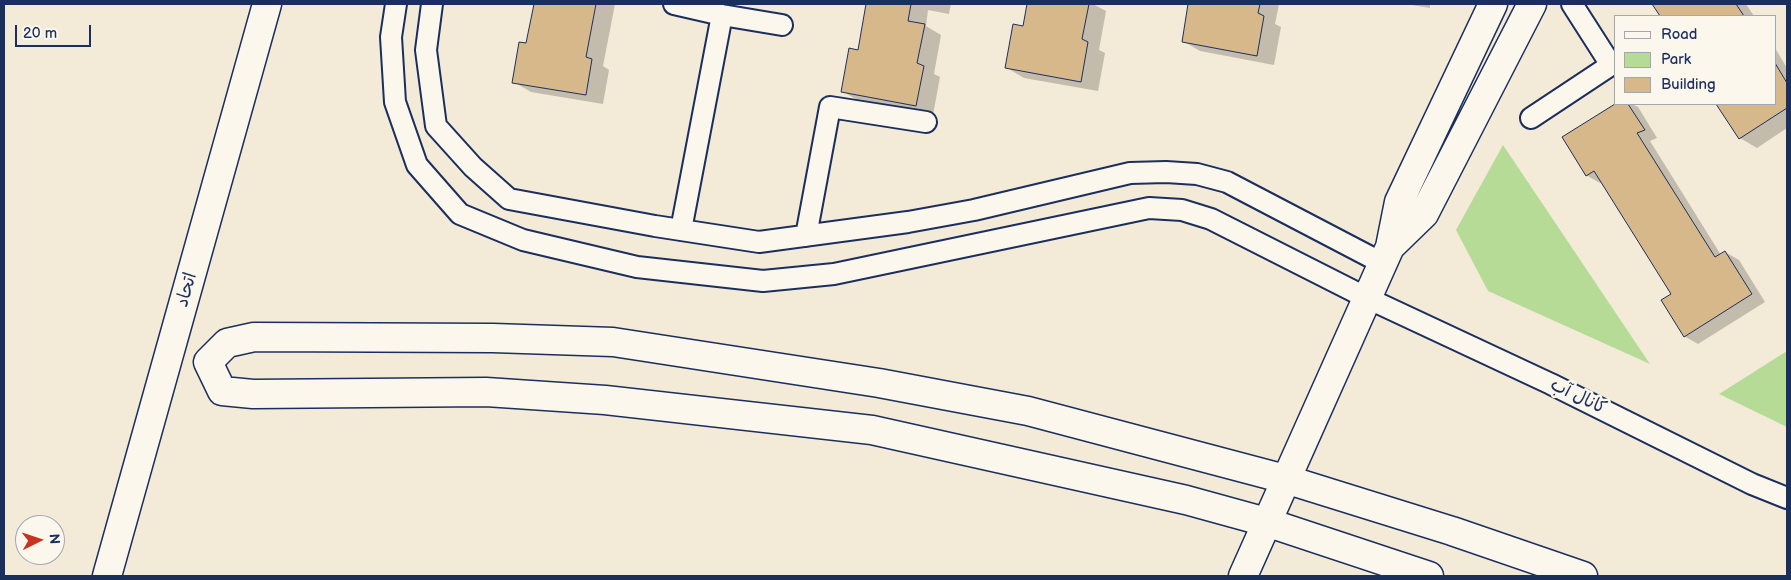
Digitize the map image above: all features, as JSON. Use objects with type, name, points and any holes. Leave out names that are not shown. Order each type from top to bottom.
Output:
[{"type":"main road","name":"اتحاد","points":[[107,576],[267,4]]},
{"type":"main road","points":[[1243,576],[1386,255],[1399,202],[1493,4]]},
{"type":"main road","points":[[1386,255],[1424,214],[1532,4]]},
{"type":"main road","points":[[1429,576],[1266,522],[1186,500],[872,430],[605,400],[486,392],[253,394],[222,391],[208,362],[227,343],[254,337],[493,338],[613,342],[879,382],[1028,411],[1285,479],[1452,531],[1583,576]]},
{"type":"street","name":"کانال آب","points":[[396,4],[391,37],[395,102],[416,165],[460,214],[523,240],[637,267],[763,281],[834,274],[1149,208],[1182,210],[1211,219],[1367,298],[1550,384],[1752,484],[1787,498]]},
{"type":"street","points":[[432,4],[426,50],[436,126],[473,167],[509,199],[759,242],[974,210],[1130,173],[1166,172],[1198,174],[1228,182],[1386,255]]},
{"type":"street","points":[[674,4],[722,15],[782,25]]},
{"type":"street","points":[[1531,118],[1611,65],[1572,4]]},
{"type":"street","points":[[681,230],[722,15]]},
{"type":"street","points":[[806,236],[830,108],[926,122]]},
{"type":"green space","points":[[1503,145],[1650,364],[1488,291],[1456,230]]},
{"type":"green space","points":[[1787,351],[1787,427],[1719,394]]},
{"type":"building","points":[[534,4],[596,4],[586,57],[592,59],[586,95],[512,83],[519,42],[526,43]]},
{"type":"building","points":[[866,4],[911,4],[908,21],[925,24],[917,63],[924,66],[916,106],[841,92],[849,48],[858,50]]},
{"type":"building","points":[[1027,4],[1089,4],[1082,39],[1088,42],[1081,82],[1005,68],[1013,24],[1023,26]]},
{"type":"building","points":[[1188,4],[1260,4],[1258,13],[1264,16],[1257,56],[1182,42]]},
{"type":"building","points":[[1652,4],[1736,4],[1743,15],[1659,15]]},
{"type":"building","points":[[1776,65],[1787,83],[1787,108],[1739,139],[1717,105],[1776,105]]},
{"type":"building","points":[[1614,105],[1629,105],[1645,130],[1637,133],[1715,257],[1725,251],[1752,294],[1684,337],[1661,300],[1671,294],[1594,171],[1586,176],[1562,137]]}]
